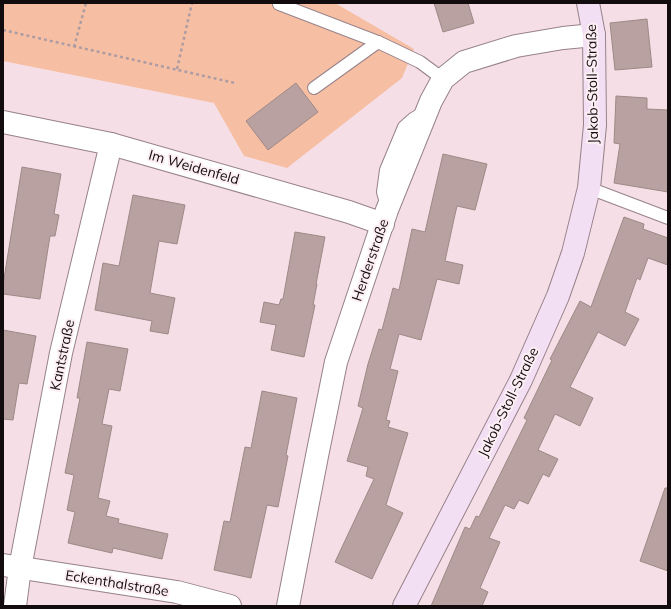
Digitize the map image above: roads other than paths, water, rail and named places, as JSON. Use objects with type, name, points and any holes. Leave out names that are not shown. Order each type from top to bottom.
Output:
[{"type":"main road","name":"Jakob-Stoll-Straße","points":[[404,606],[524,373],[558,296],[573,253],[589,188],[595,125],[594,34],[588,3]]},
{"type":"street","name":"Herderstraße","points":[[288,606],[316,456],[336,362],[385,217],[428,110],[443,79],[464,62],[516,46],[594,34]]},
{"type":"street","name":"Im Weidenfeld","points":[[3,122],[111,144],[349,212],[385,217]]},
{"type":"street","name":"Kantstraße","points":[[15,606],[11,566],[111,144]]},
{"type":"street","name":"Eckenthalstraße","points":[[11,566],[177,592],[230,606]]},
{"type":"lane","points":[[279,4],[378,42],[420,62],[443,79]]},
{"type":"lane","points":[[314,88],[378,42]]},
{"type":"lane","points":[[589,188],[668,218]]}]
